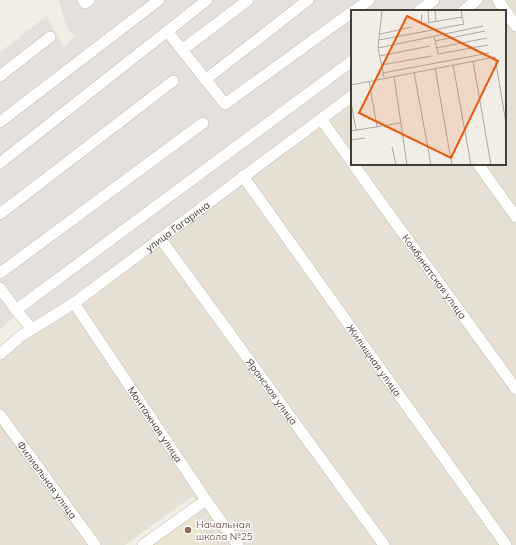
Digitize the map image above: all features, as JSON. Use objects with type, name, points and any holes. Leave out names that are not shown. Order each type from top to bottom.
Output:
[{"type":"street","points":[[84,0],[85,3],[89,0]]},
{"type":"street","points":[[0,122],[159,0]]},
{"type":"street","points":[[0,164],[207,0]]},
{"type":"street","points":[[182,50],[248,0]]},
{"type":"street","points":[[205,80],[308,0]]},
{"type":"street","points":[[356,10],[369,0]]},
{"type":"street","points":[[420,10],[434,0]]},
{"type":"street","points":[[464,10],[477,0]]},
{"type":"street","points":[[498,0],[505,10]]},
{"type":"street","points":[[506,12],[516,26]]},
{"type":"street","points":[[167,31],[225,104],[351,13]]},
{"type":"street","points":[[0,76],[50,37]]},
{"type":"street","points":[[16,310],[351,62]]},
{"type":"street","points":[[0,214],[174,81]]},
{"type":"street","name":"улица Гагарина","points":[[0,354],[21,336],[74,303],[351,97]]},
{"type":"street","name":"Комбинатская улица","points":[[321,119],[351,160]]},
{"type":"street","points":[[0,273],[202,123]]},
{"type":"street","name":"Комбинатская улица","points":[[354,165],[516,389]]},
{"type":"street","points":[[479,165],[516,217]]},
{"type":"street","name":"Жилищная улица","points":[[243,176],[506,545]]},
{"type":"street","name":"Яранская улица","points":[[160,238],[384,545]]},
{"type":"street","points":[[0,288],[32,329]]},
{"type":"street","name":"Монтажная улица","points":[[74,303],[206,500],[238,545]]},
{"type":"street","name":"Филиальная улица","points":[[0,415],[95,545]]},
{"type":"street","points":[[143,545],[206,500]]},
{"type":"shaded area","points":[[59,0],[474,0],[460,10],[351,10],[351,91],[72,296],[34,328],[20,312],[0,329],[0,52],[47,16],[64,47],[75,37],[66,26]]},
{"type":"shaded area","points":[[474,0],[516,0],[516,545],[147,545],[200,506],[193,496],[125,545],[0,545],[0,359],[72,296],[351,91],[351,165],[506,165],[506,10],[460,10]]},
{"type":"shaded area","name":"Начальная школа №25","points":[[193,514],[214,545],[151,545]]},
{"type":"place","name":"Начальная школа №25","points":[[188,530]]}]
